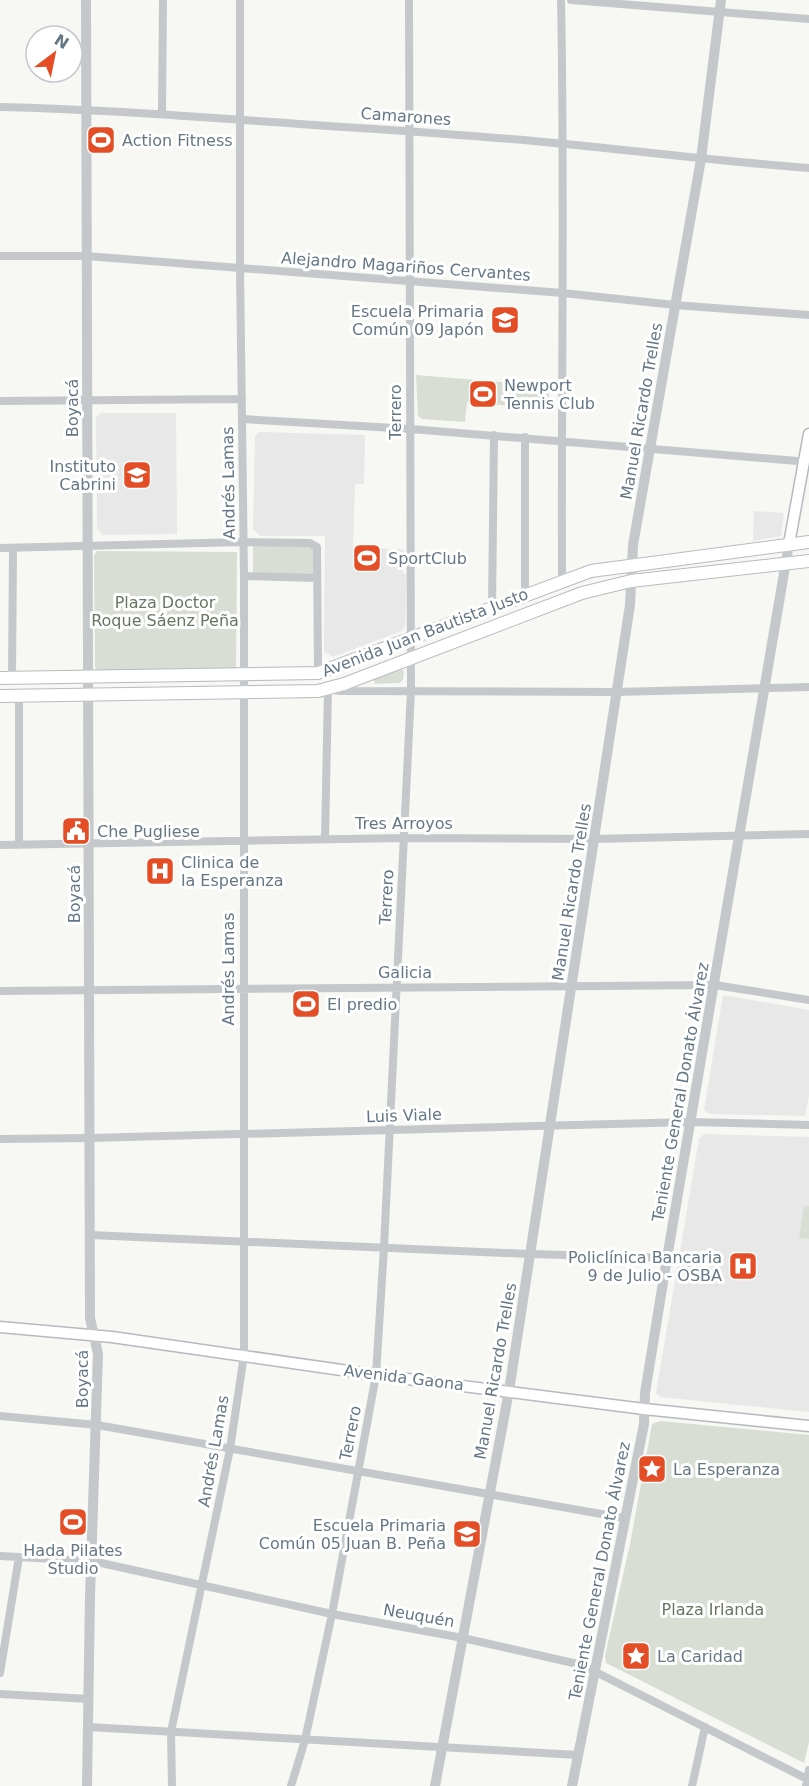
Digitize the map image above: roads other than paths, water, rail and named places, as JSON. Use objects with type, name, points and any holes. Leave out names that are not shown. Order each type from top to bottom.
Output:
[{"type":"main road","points":[[789,544],[806,462],[809,434]]},
{"type":"main road","name":"Avenida Juan Bautista Justo","points":[[6,678],[318,673],[410,640],[525,594],[591,572],[809,542]]},
{"type":"main road","name":"Avenida Juan Bautista Justo","points":[[0,696],[88,696],[328,689],[582,593],[631,581],[809,561]]},
{"type":"main road","name":"Avenida Gaona","points":[[0,1327],[94,1335],[376,1375],[644,1409],[809,1426]]},
{"type":"street","name":"Boyacá","points":[[86,0],[90,1318],[98,1354],[87,1786]]},
{"type":"street","points":[[162,113],[163,0]]},
{"type":"street","name":"Andrés Lamas","points":[[172,1786],[171,1732],[230,1449],[244,1355],[244,542],[240,268],[240,0]]},
{"type":"street","name":"Terrero","points":[[291,1786],[305,1740],[332,1614],[376,1375],[411,691],[409,0]]},
{"type":"street","points":[[561,0],[564,144],[562,581]]},
{"type":"street","points":[[571,0],[721,5],[809,19]]},
{"type":"street","name":"Manuel Ricardo Trelles","points":[[435,1786],[509,1391],[630,605],[631,565],[701,159],[721,5]]},
{"type":"street","name":"Camarones","points":[[0,107],[162,113],[409,131],[809,168]]},
{"type":"street","name":"Alejandro Magariños Cervantes","points":[[0,255],[86,256],[563,293],[675,305],[809,315]]},
{"type":"street","points":[[0,401],[242,399]]},
{"type":"street","points":[[242,419],[525,437],[650,450],[806,462]]},
{"type":"street","points":[[492,607],[494,435]]},
{"type":"street","points":[[525,437],[525,594]]},
{"type":"street","points":[[0,548],[244,542],[310,543],[317,547],[318,673]]},
{"type":"street","name":"Teniente General Donato Álvarez","points":[[572,1786],[644,1424],[644,1409],[667,1258],[789,544]]},
{"type":"street","points":[[6,678],[13,548]]},
{"type":"street","points":[[244,576],[317,578]]},
{"type":"street","points":[[325,839],[328,689],[340,691],[616,692],[809,687]]},
{"type":"street","points":[[19,696],[19,845]]},
{"type":"street","name":"Tres Arroyos","points":[[0,845],[404,838],[594,839],[809,834]]},
{"type":"street","name":"Galicia","points":[[0,991],[715,985],[809,1000]]},
{"type":"street","name":"Luis Viale","points":[[0,1139],[690,1122],[809,1125]]},
{"type":"street","points":[[90,1234],[667,1258]]},
{"type":"street","points":[[0,1416],[97,1425],[624,1518]]},
{"type":"street","name":"Neuquén","points":[[0,1556],[92,1561],[332,1614],[462,1638],[582,1665],[594,1669],[808,1779]]},
{"type":"street","points":[[0,1673],[19,1557]]},
{"type":"street","points":[[0,1694],[89,1700]]},
{"type":"street","points":[[88,1726],[578,1755]]},
{"type":"street","points":[[692,1786],[705,1727]]},
{"type":"place","name":"Action Fitness","points":[[101,140]]},
{"type":"place","name":"Escuela Primaria Común 09 Japón","points":[[505,320]]},
{"type":"place","name":"Newport Tennis Club","points":[[483,394]]},
{"type":"place","name":"Instituto Cabrini","points":[[137,475]]},
{"type":"place","name":"SportClub","points":[[367,558]]},
{"type":"place","name":"Che Pugliese","points":[[76,831]]},
{"type":"place","name":"Clinica de la Esperanza","points":[[160,871]]},
{"type":"place","name":"El predio","points":[[306,1004]]},
{"type":"place","name":"Policlínica Bancaria 9 de Julio - OSBA","points":[[743,1266]]},
{"type":"place","name":"La Esperanza","points":[[652,1469]]},
{"type":"place","name":"Hada Pilates Studio","points":[[73,1522]]},
{"type":"place","name":"Escuela Primaria Común 05 Juan B. Peña","points":[[467,1534]]},
{"type":"place","name":"La Caridad","points":[[636,1656]]},
{"type":"park label","name":"Plaza Doctor Roque Sáenz Peña","points":[[165,611]]},
{"type":"park label","name":"Plaza Irlanda","points":[[713,1609]]}]
